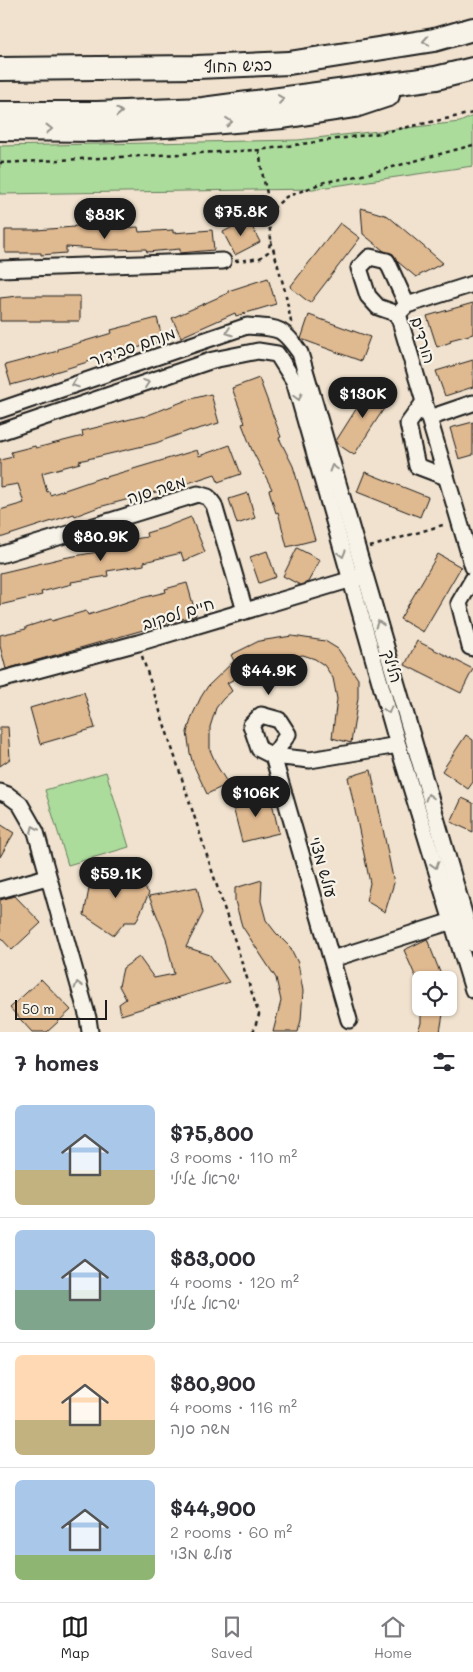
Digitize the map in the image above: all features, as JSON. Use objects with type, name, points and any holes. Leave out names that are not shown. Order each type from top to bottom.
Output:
[{"type":"highway","name":"כביש החוף","points":[[0,69],[197,67],[289,63],[434,40],[473,29]]},
{"type":"highway","points":[[0,56],[197,67]]},
{"type":"highway","points":[[0,129],[96,130],[283,117],[355,106],[436,78],[473,69]]},
{"type":"highway","points":[[0,113],[97,113],[203,109],[436,78]]},
{"type":"street","points":[[0,269],[223,261]]},
{"type":"street","name":"הורדים","points":[[473,284],[402,309],[424,402],[446,477],[466,518],[473,567]]},
{"type":"street","name":"מנחם סבידור","points":[[0,410],[247,326],[277,328]]},
{"type":"street","name":"הלילך","points":[[277,328],[288,337],[300,353],[460,902],[473,990]]},
{"type":"street","name":"הלילך","points":[[0,432],[213,360],[258,351],[277,354],[294,381],[398,745],[460,902]]},
{"type":"street","points":[[424,402],[408,424],[417,466],[446,477]]},
{"type":"street","points":[[429,418],[473,403]]},
{"type":"street","name":"משה סנה","points":[[0,555],[198,494],[208,497],[214,505],[245,611]]},
{"type":"street","name":"חיים לסקוב","points":[[0,680],[138,643],[365,575]]},
{"type":"street","points":[[473,579],[459,603],[470,647],[473,648]]},
{"type":"street","name":"עולש מצוי","points":[[349,1020],[273,756],[310,760],[398,745]]},
{"type":"street","points":[[0,792],[8,795],[20,804],[36,832],[47,877],[88,1018],[90,1032]]},
{"type":"street","points":[[0,890],[47,877]]},
{"type":"street","points":[[332,960],[463,918]]},
{"type":"street","name":"הלילך","points":[[463,918],[473,944]]},
{"type":"path","points":[[0,163],[260,150],[380,133],[473,113]]},
{"type":"path","points":[[271,210],[286,197],[325,182],[367,174],[473,145]]},
{"type":"path","points":[[260,150],[263,177],[271,210],[269,223],[271,240],[291,322],[277,328]]},
{"type":"path","points":[[223,261],[260,258],[268,252],[271,240]]},
{"type":"path","points":[[357,551],[466,518]]},
{"type":"path","points":[[138,643],[259,1015],[253,1032]]},
{"type":"green space","points":[[473,116],[473,166],[313,189],[0,194],[0,146],[298,140],[460,122]]},
{"type":"green space","points":[[106,772],[129,847],[68,865],[45,790]]},
{"type":"building","points":[[361,208],[388,216],[443,263],[416,277],[398,262],[393,254],[384,251],[363,234]]},
{"type":"building","points":[[248,219],[260,242],[235,255],[223,232]]},
{"type":"building","points":[[340,223],[360,238],[310,303],[290,287]]},
{"type":"building","points":[[74,226],[100,227],[100,229],[138,227],[139,232],[173,230],[173,233],[212,230],[214,250],[180,253],[180,249],[147,252],[146,249],[111,250],[66,247],[66,253],[41,255],[41,253],[5,253],[5,230],[37,230]]},
{"type":"building","points":[[268,278],[276,304],[236,316],[235,313],[181,337],[172,318],[228,293],[228,291]]},
{"type":"building","points":[[18,296],[80,296],[80,321],[0,321],[0,298]]},
{"type":"building","points":[[473,303],[473,334],[450,340],[451,342],[437,347],[427,316]]},
{"type":"building","points":[[309,315],[370,337],[361,361],[301,339]]},
{"type":"building","points":[[157,318],[163,341],[11,385],[5,365],[58,351],[58,349],[112,333],[111,330]]},
{"type":"building","points":[[473,360],[473,387],[445,396],[436,371]]},
{"type":"building","points":[[259,378],[281,437],[279,438],[293,466],[315,540],[287,547],[278,512],[276,513],[269,490],[272,489],[252,450],[242,424],[245,423],[232,388]]},
{"type":"building","points":[[372,384],[392,396],[354,455],[336,443],[336,441]]},
{"type":"building","points":[[211,394],[219,423],[191,430],[156,443],[79,461],[80,463],[42,473],[47,492],[49,491],[50,495],[103,477],[197,450],[199,456],[230,445],[241,474],[218,482],[215,474],[179,486],[99,507],[75,516],[74,514],[0,538],[0,510],[24,503],[18,484],[0,487],[0,460],[13,457],[11,452],[35,446],[36,448],[83,436],[82,431],[143,417],[187,400]]},
{"type":"building","points":[[473,422],[473,455],[459,459],[450,428]]},
{"type":"building","points":[[365,472],[428,497],[420,517],[357,492]]},
{"type":"building","points":[[248,493],[255,518],[237,524],[229,499]]},
{"type":"building","points":[[191,517],[205,552],[184,561],[181,553],[144,562],[144,565],[107,571],[108,576],[71,582],[72,584],[41,592],[42,595],[0,605],[0,573],[63,558],[109,550],[108,543],[147,537],[146,533]]},
{"type":"building","points":[[297,548],[320,560],[308,582],[300,585],[283,576]]},
{"type":"building","points":[[267,551],[276,577],[259,583],[250,557]]},
{"type":"building","points":[[438,554],[461,567],[423,632],[400,619]]},
{"type":"building","points":[[187,583],[196,615],[6,669],[0,646],[0,635],[26,629],[26,627],[51,619],[52,621],[86,611],[88,615],[133,600],[166,592],[165,589]]},
{"type":"building","points":[[292,636],[325,641],[338,649],[358,679],[358,698],[351,743],[332,738],[337,699],[333,678],[324,665],[315,659],[303,655],[269,661],[227,683],[232,691],[216,708],[210,727],[210,750],[228,784],[207,794],[193,764],[187,732],[201,697],[208,686],[234,661],[231,655],[259,641]]},
{"type":"building","points":[[417,641],[473,669],[461,693],[405,665]]},
{"type":"building","points":[[84,692],[95,728],[40,744],[30,708]]},
{"type":"building","points":[[0,727],[8,727],[10,759],[0,766]]},
{"type":"building","points":[[466,735],[473,740],[473,782],[468,789],[442,771]]},
{"type":"building","points":[[371,770],[394,883],[385,912],[366,901],[370,883],[348,777]]},
{"type":"building","points":[[270,794],[279,833],[242,842],[232,803]]},
{"type":"building","points":[[462,798],[473,803],[473,832],[451,822]]},
{"type":"building","points":[[0,824],[14,833],[0,857]]},
{"type":"building","points":[[110,859],[138,881],[149,893],[136,922],[125,922],[114,935],[84,915],[89,889],[100,883]]},
{"type":"building","points":[[262,880],[261,901],[266,920],[290,947],[298,963],[303,991],[301,1020],[298,1032],[273,1032],[281,1001],[276,978],[242,926],[235,901],[235,888]]},
{"type":"building","points":[[197,887],[203,913],[186,947],[210,955],[229,982],[121,1015],[119,1004],[126,999],[119,986],[123,968],[139,957],[154,978],[174,974],[166,938],[149,896]]},
{"type":"building","points":[[15,896],[41,923],[12,950],[0,937],[0,900]]},
{"type":"building","points":[[427,939],[439,971],[413,971],[404,950]]},
{"type":"building","points":[[41,979],[71,1010],[47,1032],[32,1032],[10,1008]]},
{"type":"building","points":[[421,1016],[443,1016],[440,1032],[417,1032],[421,1023]]}]
